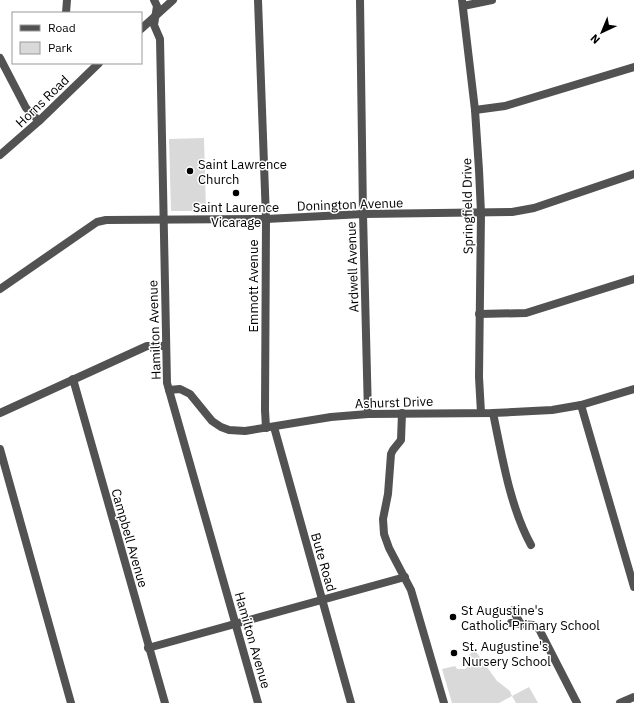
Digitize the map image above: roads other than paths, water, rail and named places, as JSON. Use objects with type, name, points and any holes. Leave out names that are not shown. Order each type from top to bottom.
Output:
[{"type":"street","points":[[66,12],[67,0]]},
{"type":"street","name":"Hamilton Avenue","points":[[154,0],[156,6],[154,25],[160,39],[166,375],[258,703]]},
{"type":"street","points":[[142,28],[173,0]]},
{"type":"street","name":"Emmott Avenue","points":[[258,0],[266,219],[265,410],[270,428]]},
{"type":"street","name":"Ardwell Avenue","points":[[360,0],[368,414]]},
{"type":"street","points":[[462,3],[492,0]]},
{"type":"street","name":"Springfield Drive","points":[[462,3],[475,110],[481,213],[479,377],[482,413]]},
{"type":"street","points":[[0,58],[26,108],[39,121]]},
{"type":"street","name":"Horns Road","points":[[0,155],[39,121],[98,64]]},
{"type":"street","points":[[475,110],[505,106],[634,67]]},
{"type":"street","name":"Donington Avenue","points":[[0,289],[98,222],[106,220],[266,219],[363,214],[512,212],[534,208],[634,174]]},
{"type":"street","points":[[479,314],[526,313],[634,279]]},
{"type":"street","points":[[0,413],[147,346],[166,346]]},
{"type":"street","name":"Campbell Avenue","points":[[73,380],[148,648],[165,703]]},
{"type":"street","name":"Ashurst Drive","points":[[169,390],[178,388],[190,394],[212,421],[224,429],[245,431],[331,417],[368,414],[493,413],[552,410],[581,405],[634,389]]},
{"type":"street","points":[[581,405],[634,587]]},
{"type":"street","points":[[402,413],[401,440],[391,454],[388,494],[382,519],[384,534],[389,548],[411,590],[444,703]]},
{"type":"street","points":[[493,413],[518,519],[531,545]]},
{"type":"street","name":"Bute Road","points":[[270,428],[322,600],[351,703]]},
{"type":"street","points":[[0,449],[71,703]]},
{"type":"street","points":[[148,648],[405,577]]},
{"type":"street","points":[[513,610],[520,623]]},
{"type":"street","points":[[511,623],[534,625],[539,629],[577,703]]},
{"type":"street","points":[[620,703],[634,697]]},
{"type":"place","name":"Saint Lawrence Church","points":[[190,171]]},
{"type":"place","name":"Saint Laurence Vicarage","points":[[236,193]]},
{"type":"place","name":"St Augustine's Catholic Primary School","points":[[453,617]]},
{"type":"place","name":"St. Augustine's Nursery School","points":[[454,653]]}]
